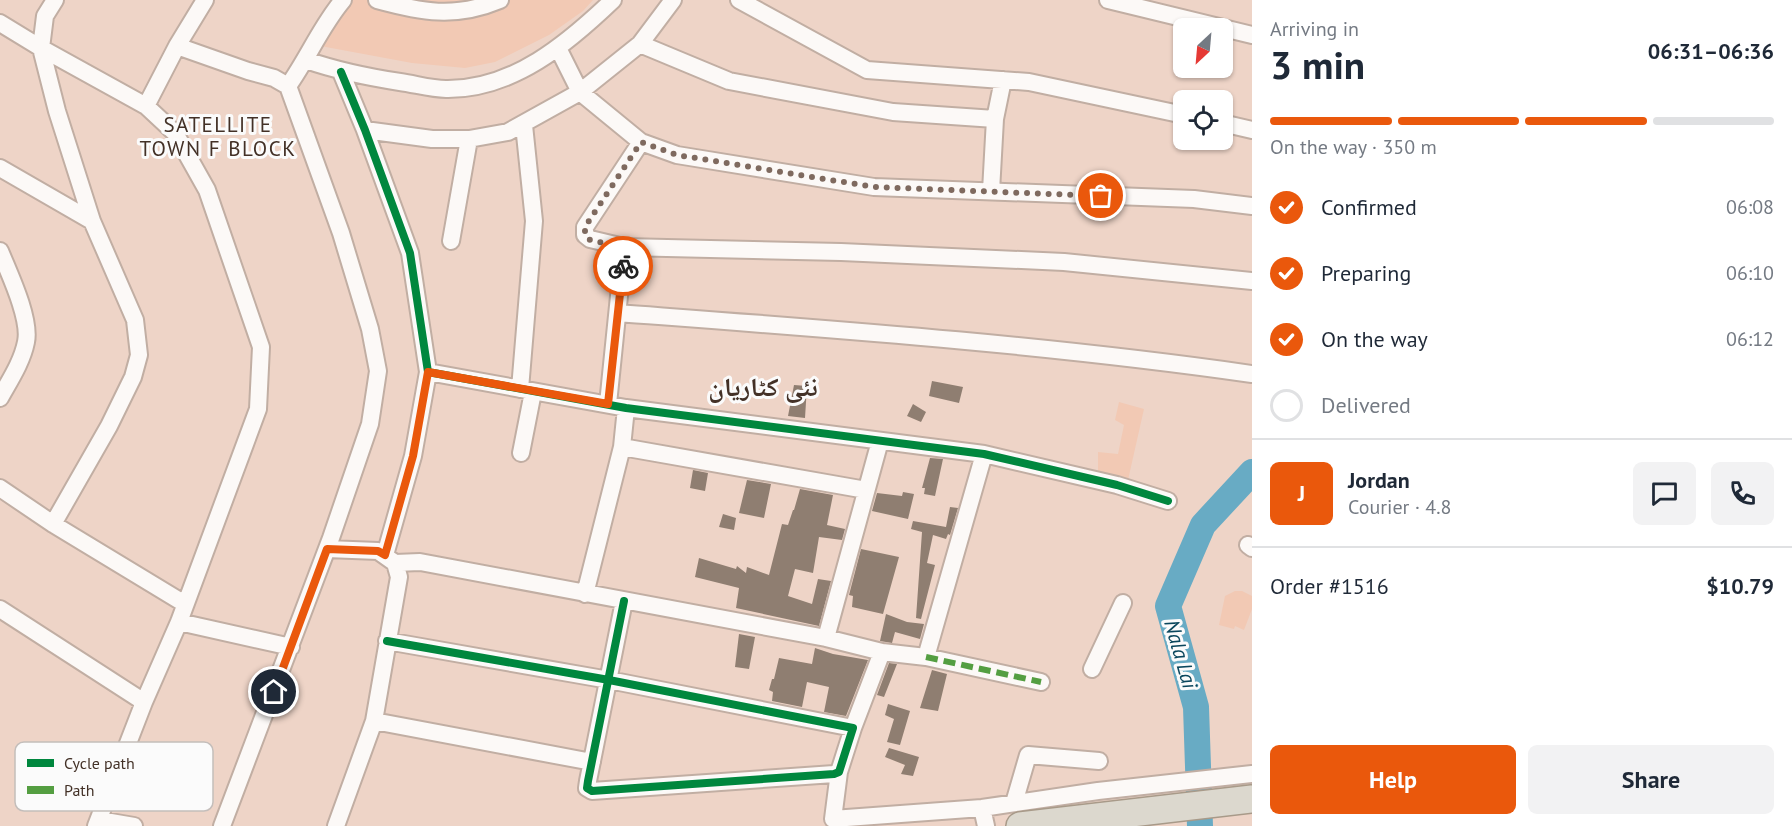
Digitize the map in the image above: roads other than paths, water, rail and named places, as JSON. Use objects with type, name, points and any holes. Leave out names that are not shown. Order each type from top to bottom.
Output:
[{"type":"highway","points":[[1017,815],[1098,804],[1252,799]]},
{"type":"street","points":[[52,524],[109,426],[133,377],[139,355],[135,320],[92,221],[57,111],[41,48],[45,16],[55,0]]},
{"type":"street","points":[[146,106],[177,46],[205,0]]},
{"type":"street","points":[[288,86],[306,60],[328,18],[343,0]]},
{"type":"street","points":[[376,0],[415,10],[461,12],[500,0]]},
{"type":"street","points":[[306,60],[341,72],[446,89],[489,83],[530,66],[558,48],[582,30],[613,0]]},
{"type":"street","points":[[365,129],[432,139],[469,139],[508,132],[580,92],[640,44],[673,0]]},
{"type":"street","points":[[739,0],[867,70],[1029,82],[1173,113]]},
{"type":"street","points":[[1108,0],[1159,6],[1252,35]]},
{"type":"street","points":[[0,23],[146,106],[175,133],[207,190],[261,347],[258,409],[179,622],[128,742]]},
{"type":"street","points":[[640,44],[729,81],[893,112],[995,119]]},
{"type":"street","points":[[177,46],[274,78],[288,86],[341,233],[370,329],[378,371],[370,424],[291,647],[222,826]]},
{"type":"street","points":[[558,48],[580,92],[641,142],[677,155],[874,187],[1194,199],[1252,206]]},
{"type":"street","points":[[336,826],[374,721],[399,577],[390,559],[413,456],[428,372],[410,253],[365,129],[341,72]]},
{"type":"street","points":[[991,191],[995,119],[1003,80]]},
{"type":"street","points":[[521,453],[534,220],[524,125]]},
{"type":"street","points":[[1233,125],[1252,129]]},
{"type":"street","points":[[451,241],[469,139]]},
{"type":"street","points":[[641,142],[585,227],[585,235],[590,240],[624,247],[841,252],[1064,262],[1252,280]]},
{"type":"street","points":[[0,168],[92,221]]},
{"type":"street","points":[[608,404],[624,247]]},
{"type":"street","points":[[0,252],[21,305],[27,339],[20,361],[6,372],[0,398]]},
{"type":"street","points":[[618,313],[984,344],[1184,364],[1252,374]]},
{"type":"street","points":[[428,372],[626,408],[984,454],[1117,485],[1168,501]]},
{"type":"street","points":[[585,594],[622,447],[626,408]]},
{"type":"street","points":[[826,638],[880,441]]},
{"type":"street","points":[[622,447],[866,490]]},
{"type":"street","points":[[926,657],[984,454]]},
{"type":"street","points":[[0,488],[52,524],[185,604]]},
{"type":"street","points":[[327,549],[378,551],[390,559],[420,562],[826,638],[882,652],[926,657],[1041,682]]},
{"type":"street","points":[[624,601],[587,788],[592,791],[839,772]]},
{"type":"street","points":[[1092,669],[1123,603]]},
{"type":"street","points":[[0,609],[144,702]]},
{"type":"street","points":[[179,622],[291,647]]},
{"type":"street","points":[[387,641],[609,680],[853,728]]},
{"type":"street","points":[[882,652],[839,772],[833,819],[982,808],[1017,815],[1028,755],[1099,761]]},
{"type":"street","points":[[374,721],[592,762]]},
{"type":"street","points":[[1098,804],[1252,774]]},
{"type":"street","points":[[982,808],[986,826]]},
{"type":"street","points":[[97,823],[134,826]]},
{"type":"waterway","name":"Nala Lai","points":[[1200,826],[1196,707],[1168,606],[1203,525],[1252,472]]},
{"type":"district","name":"SATELLITE TOWN F BLOCK","points":[[218,136]]},
{"type":"district","name":"نئی کٹاریان","points":[[763,386]]}]
